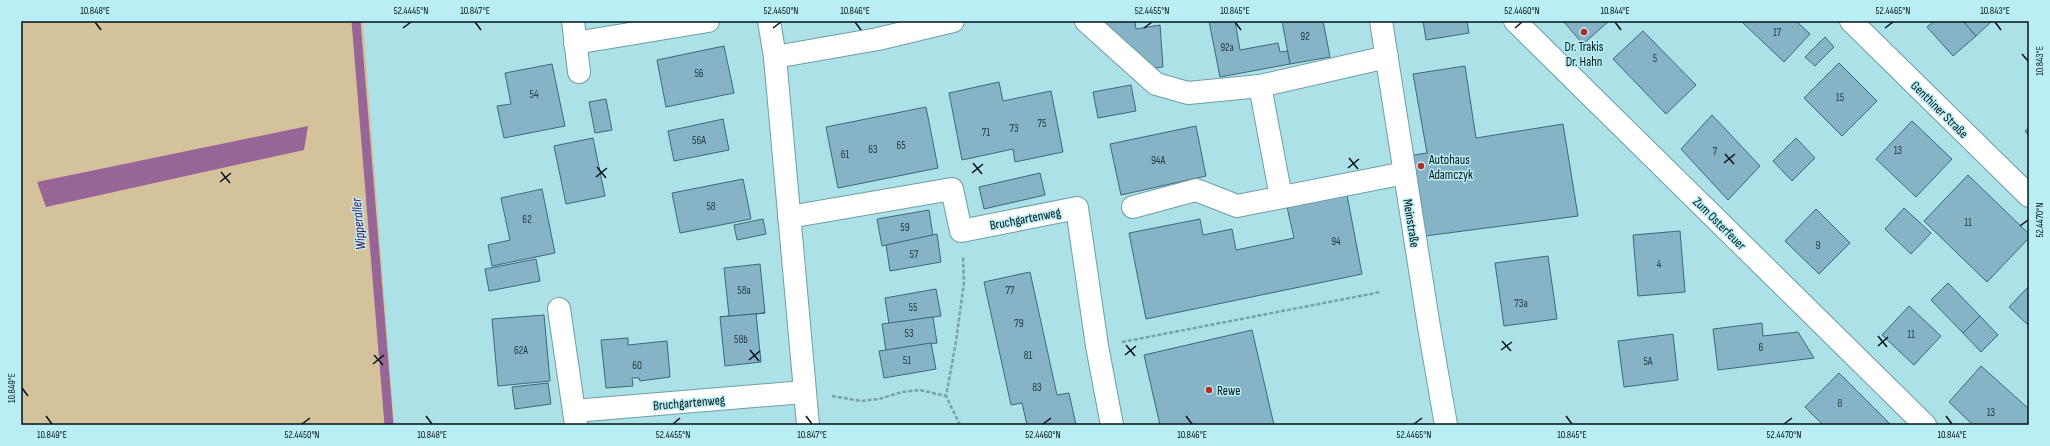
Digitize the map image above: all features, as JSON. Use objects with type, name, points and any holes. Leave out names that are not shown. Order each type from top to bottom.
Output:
[{"type":"street","points":[[573,21],[579,72]]},
{"type":"street","points":[[575,43],[708,21]]},
{"type":"street","points":[[769,21],[775,56],[808,425]]},
{"type":"street","points":[[775,56],[878,39],[953,21]]},
{"type":"street","points":[[1086,21],[1156,84],[1188,93],[1260,86],[1387,57]]},
{"type":"street","name":"Meinstraße","points":[[1381,21],[1446,425]]},
{"type":"street","name":"Zum Osterfeuer","points":[[1515,21],[1925,425]]},
{"type":"street","name":"Genthiner Straße","points":[[1851,21],[2029,196]]},
{"type":"street","points":[[1260,86],[1281,197]]},
{"type":"street","points":[[1133,207],[1196,190],[1237,206],[1405,173]]},
{"type":"street","points":[[789,217],[952,189],[961,231]]},
{"type":"street","name":"Bruchgartenweg","points":[[961,231],[1077,208],[1097,346],[1112,425]]},
{"type":"street","name":"Bruchgartenweg","points":[[559,309],[575,418],[804,392]]},
{"type":"path","points":[[960,425],[946,396],[956,342],[964,282],[961,231]]},
{"type":"path","points":[[1097,346],[1381,292]]},
{"type":"path","points":[[804,392],[861,401],[879,399],[902,392],[920,390],[946,396]]},
{"type":"shaded area","points":[[21,21],[363,21],[394,425],[21,425]]},
{"type":"shaded area","points":[[308,126],[304,150],[46,207],[37,182]]},
{"type":"building","points":[[1103,21],[1135,21],[1136,29],[1160,25],[1163,67],[1147,69]]},
{"type":"building","points":[[1209,21],[1235,21],[1240,50],[1278,43],[1280,52],[1288,51],[1290,64],[1220,77]]},
{"type":"building","points":[[1282,21],[1323,21],[1330,57],[1290,64]]},
{"type":"building","points":[[1423,21],[1467,21],[1469,33],[1426,40]]},
{"type":"building","name":"Dr. Trakis Dr. Hahn","points":[[1563,21],[1609,21],[1583,44]]},
{"type":"building","points":[[1745,21],[1796,21],[1810,34],[1784,62],[1743,23]]},
{"type":"building","points":[[1934,21],[1963,21],[1976,36],[1953,56],[1927,27]]},
{"type":"building","points":[[1963,21],[1992,21],[1976,36]]},
{"type":"building","points":[[1643,31],[1696,85],[1666,114],[1613,59]]},
{"type":"building","points":[[1825,37],[1834,47],[1815,66],[1805,57]]},
{"type":"building","points":[[724,46],[734,93],[666,107],[657,60]]},
{"type":"building","points":[[1839,63],[1877,101],[1842,136],[1804,98]]},
{"type":"building","points":[[552,64],[565,126],[504,138],[497,106],[511,104],[505,73]]},
{"type":"building","points":[[1465,66],[1476,138],[1563,124],[1578,216],[1425,236],[1407,156],[1427,153],[1413,74]]},
{"type":"building","points":[[999,82],[1003,101],[1051,91],[1063,152],[1015,162],[1013,149],[962,160],[949,93]]},
{"type":"building","points":[[1131,85],[1136,111],[1098,118],[1093,92]]},
{"type":"building","points":[[606,99],[612,130],[595,133],[589,102]]},
{"type":"building","points":[[926,107],[938,168],[838,188],[826,127]]},
{"type":"building","points":[[1712,115],[1760,166],[1728,200],[1681,149]]},
{"type":"building","points":[[723,119],[729,150],[674,161],[668,131]]},
{"type":"building","points":[[1912,121],[1952,159],[1916,197],[1876,159]]},
{"type":"building","points":[[1196,126],[1206,176],[1121,195],[1110,144]]},
{"type":"building","points":[[2029,128],[2029,136],[2025,131]]},
{"type":"building","points":[[593,138],[605,196],[566,204],[554,146]]},
{"type":"building","points":[[1796,138],[1815,158],[1792,181],[1773,161]]},
{"type":"building","points":[[1040,173],[1045,195],[984,209],[979,187]]},
{"type":"building","points":[[1968,175],[2029,234],[2029,238],[1987,282],[1924,221]]},
{"type":"building","points":[[743,179],[751,219],[680,233],[672,193]]},
{"type":"building","points":[[542,189],[555,253],[492,266],[488,245],[510,240],[501,198]]},
{"type":"building","points":[[1347,195],[1362,274],[1146,319],[1129,233],[1200,219],[1203,235],[1232,229],[1236,250],[1294,238],[1287,207]]},
{"type":"building","points":[[1904,208],[1931,233],[1911,254],[1885,229]]},
{"type":"building","points":[[1816,209],[1850,243],[1819,274],[1785,241]]},
{"type":"building","points":[[929,210],[933,236],[882,246],[877,219]]},
{"type":"building","points":[[763,219],[766,234],[737,240],[734,225]]},
{"type":"building","points":[[1680,231],[1685,292],[1638,296],[1633,235]]},
{"type":"building","points":[[937,234],[941,262],[890,271],[886,245]]},
{"type":"building","points":[[1548,256],[1557,319],[1504,326],[1495,263]]},
{"type":"building","points":[[536,259],[540,281],[489,291],[485,269]]},
{"type":"building","points":[[760,264],[765,313],[720,317],[729,316],[724,268]]},
{"type":"building","points":[[1030,272],[1057,395],[1069,393],[1076,425],[1027,425],[1022,403],[1011,405],[984,282]]},
{"type":"building","points":[[1948,283],[1980,316],[1963,333],[1931,300]]},
{"type":"building","points":[[2029,286],[2029,326],[2009,307]]},
{"type":"building","points":[[936,289],[941,316],[889,324],[885,298]]},
{"type":"building","points":[[1909,306],[1941,336],[1914,365],[1882,335]]},
{"type":"building","points":[[765,313],[756,314],[761,362],[725,366],[720,317]]},
{"type":"building","points":[[544,315],[550,381],[498,386],[492,319]]},
{"type":"building","points":[[1980,316],[1998,335],[1981,352],[1963,333]]},
{"type":"building","points":[[933,317],[937,343],[886,351],[882,324]]},
{"type":"building","points":[[1762,323],[1763,336],[1798,332],[1814,358],[1718,370],[1713,329]]},
{"type":"building","name":"Rewe","points":[[1252,330],[1274,425],[1160,425],[1144,355]]},
{"type":"building","points":[[1673,334],[1678,380],[1624,387],[1618,341]]},
{"type":"building","points":[[628,338],[628,345],[667,341],[670,377],[640,381],[639,378],[632,378],[633,386],[606,388],[601,340]]},
{"type":"building","points":[[931,343],[936,369],[884,378],[879,351]]},
{"type":"building","points":[[1981,366],[2029,409],[2029,425],[1973,425],[1949,402]]},
{"type":"building","points":[[1839,373],[1890,424],[1889,425],[1823,425],[1805,407]]},
{"type":"building","points":[[548,383],[551,404],[515,409],[512,387]]},
{"type":"waterway","name":"Wipperaller","points":[[356,21],[389,425]]},
{"type":"place","name":"Dr. Trakis Dr. Hahn","points":[[1584,32]]},
{"type":"place","name":"Autohaus Adamczyk","points":[[1421,166]]},
{"type":"place","name":"Rewe","points":[[1209,390]]}]
